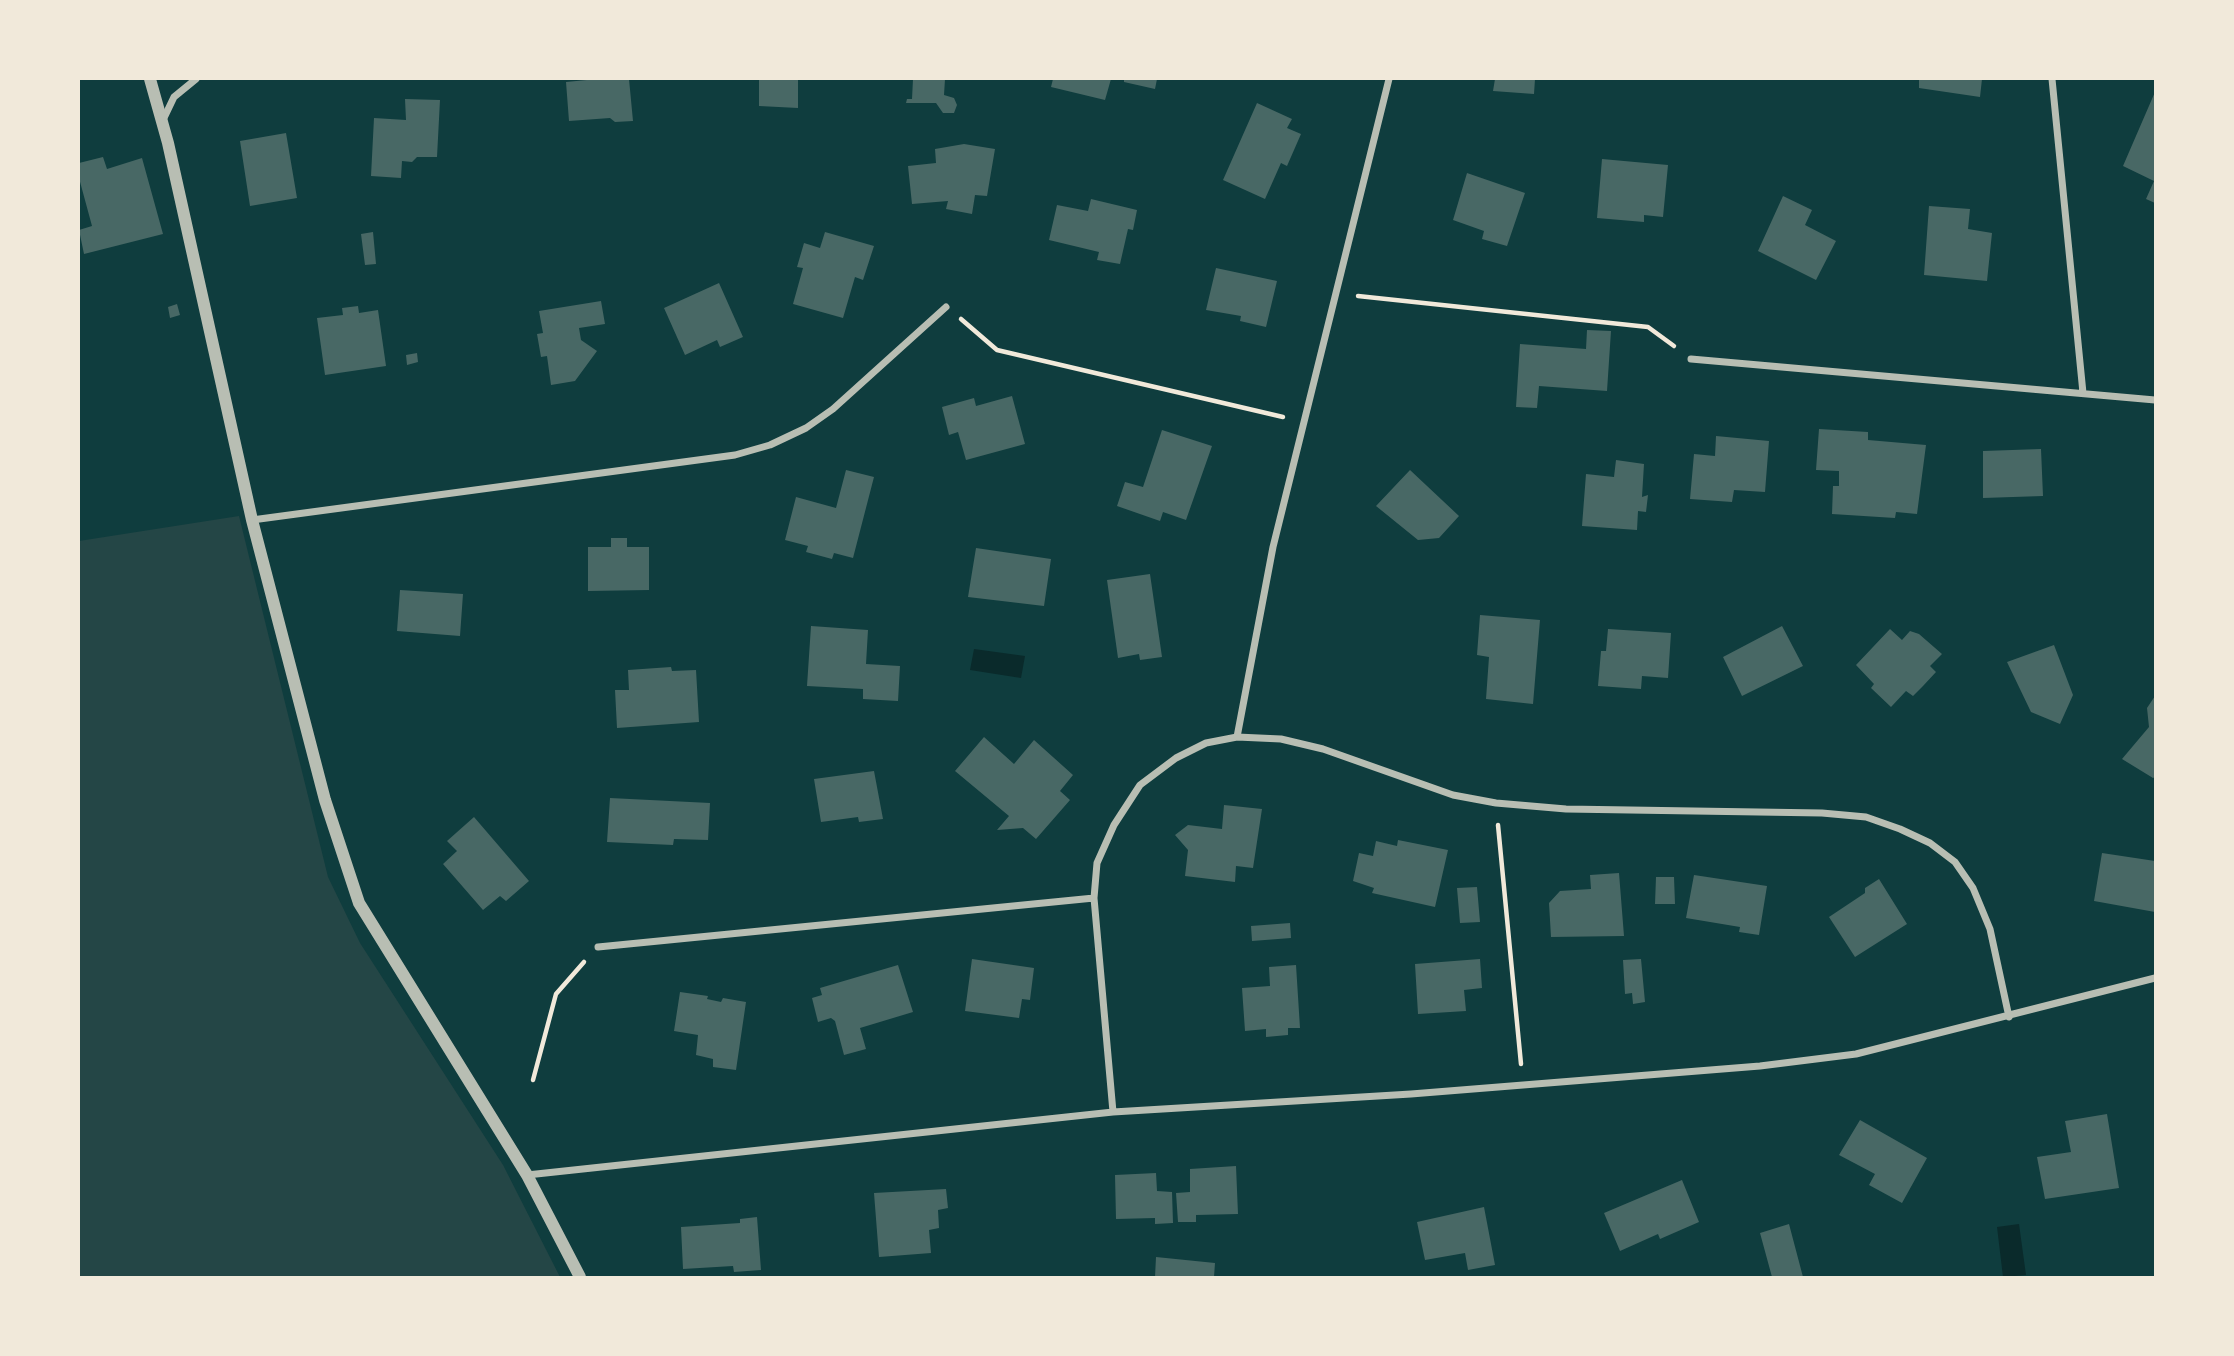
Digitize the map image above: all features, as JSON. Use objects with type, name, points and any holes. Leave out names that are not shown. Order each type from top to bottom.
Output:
[{"type":"street","points":[[150,79],[162,120],[252,520],[324,800],[359,903],[527,1175],[580,1277]]},
{"type":"street","points":[[162,120],[174,97],[196,79]]},
{"type":"street","points":[[1237,737],[1273,547],[1389,79]]},
{"type":"street","points":[[2052,79],[2083,393]]},
{"type":"street","points":[[252,520],[734,455],[769,445],[806,428],[833,409],[946,307]]},
{"type":"street","points":[[1691,359],[2155,400]]},
{"type":"street","points":[[1113,1112],[1094,898],[1097,863],[1114,825],[1140,785],[1176,758],[1206,743],[1237,737],[1281,739],[1323,749],[1453,795],[1496,803],[1566,809],[1822,813],[1866,817],[1900,829],[1930,843],[1955,862],[1973,888],[1990,929],[2009,1017]]},
{"type":"street","points":[[598,947],[1094,898]]},
{"type":"street","points":[[527,1175],[1113,1112],[1523,1085],[1760,1066],[1856,1054],[2155,978]]},
{"type":"path","points":[[1336,294],[1648,327],[1691,359]]},
{"type":"path","points":[[946,307],[997,349],[1304,422]]},
{"type":"path","points":[[1496,803],[1523,1085]]},
{"type":"path","points":[[533,1080],[556,994],[598,947]]},
{"type":"shaded area","points":[[239,516],[328,877],[360,943],[503,1165],[560,1277],[79,1277],[79,541]]},
{"type":"shaded area","points":[[974,649],[1025,656],[1021,678],[970,670]]},
{"type":"shaded area","points":[[2019,1224],[2026,1275],[2003,1277],[1997,1227]]},
{"type":"building","points":[[629,79],[633,121],[615,122],[610,118],[569,121],[566,82]]},
{"type":"building","points":[[759,79],[798,79],[798,108],[759,106]]},
{"type":"building","points":[[913,79],[945,79],[944,95],[954,98],[957,105],[954,113],[943,113],[936,103],[906,103],[907,99],[912,99]]},
{"type":"building","points":[[1053,79],[1111,79],[1105,100],[1051,87]]},
{"type":"building","points":[[1124,79],[1157,79],[1155,89],[1124,82]]},
{"type":"building","points":[[1495,79],[1535,79],[1534,94],[1493,91]]},
{"type":"building","points":[[1919,79],[1982,79],[1980,97],[1919,88]]},
{"type":"building","points":[[2155,92],[2155,203],[2146,199],[2154,181],[2123,166]]},
{"type":"building","points":[[405,99],[440,100],[437,157],[417,157],[412,162],[402,161],[401,178],[371,176],[374,118],[406,120]]},
{"type":"building","points":[[1257,103],[1292,119],[1287,128],[1301,134],[1287,166],[1281,163],[1265,199],[1223,180]]},
{"type":"building","points":[[286,133],[297,198],[250,206],[240,141]]},
{"type":"building","points":[[964,144],[995,149],[987,196],[975,195],[972,214],[946,209],[948,201],[912,204],[908,166],[936,163],[935,149]]},
{"type":"building","points":[[103,157],[107,169],[142,158],[163,234],[84,254],[79,230],[92,226],[79,178],[79,163]]},
{"type":"building","points":[[1602,159],[1668,165],[1663,217],[1644,215],[1644,222],[1597,218]]},
{"type":"building","points":[[1467,173],[1525,193],[1507,246],[1482,239],[1484,231],[1453,220]]},
{"type":"building","points":[[1783,196],[1812,210],[1805,225],[1836,241],[1816,280],[1758,251]]},
{"type":"building","points":[[1091,199],[1137,210],[1133,230],[1128,229],[1120,264],[1097,260],[1099,252],[1049,240],[1057,205],[1088,211]]},
{"type":"building","points":[[1929,206],[1970,209],[1968,229],[1992,233],[1987,281],[1924,275]]},
{"type":"building","points":[[373,232],[376,264],[365,265],[361,234]]},
{"type":"building","points":[[825,232],[874,246],[863,280],[855,277],[843,318],[793,304],[803,268],[797,267],[804,243],[820,248]]},
{"type":"building","points":[[1216,268],[1277,281],[1266,327],[1240,321],[1241,316],[1206,310]]},
{"type":"building","points":[[719,283],[743,337],[720,347],[717,340],[685,355],[664,308]]},
{"type":"building","points":[[601,301],[605,324],[579,328],[581,340],[597,351],[575,381],[551,385],[547,356],[541,357],[537,334],[543,333],[539,311]]},
{"type":"building","points":[[177,304],[180,315],[170,318],[168,307]]},
{"type":"building","points":[[358,306],[359,313],[378,310],[386,366],[325,375],[317,318],[343,315],[342,308]]},
{"type":"building","points":[[1587,330],[1611,331],[1607,391],[1539,386],[1537,408],[1516,407],[1520,344],[1586,349]]},
{"type":"building","points":[[417,353],[418,362],[407,365],[406,355]]},
{"type":"building","points":[[1012,396],[1025,444],[966,460],[958,432],[949,435],[942,407],[974,398],[976,406]]},
{"type":"building","points":[[1819,429],[1868,432],[1868,440],[1926,445],[1917,514],[1896,512],[1895,518],[1832,514],[1833,486],[1839,486],[1839,471],[1816,470]]},
{"type":"building","points":[[1162,430],[1212,446],[1186,520],[1163,512],[1160,521],[1117,506],[1125,482],[1143,487]]},
{"type":"building","points":[[1716,436],[1769,441],[1765,492],[1734,490],[1732,502],[1690,499],[1694,454],[1715,456]]},
{"type":"building","points":[[2041,449],[2043,496],[1983,498],[1983,451]]},
{"type":"building","points":[[1616,460],[1644,464],[1642,497],[1648,495],[1646,512],[1638,511],[1637,530],[1582,526],[1586,474],[1614,477]]},
{"type":"building","points":[[846,470],[874,477],[853,558],[834,553],[832,559],[806,552],[808,546],[785,540],[796,497],[836,508]]},
{"type":"building","points":[[1410,470],[1459,516],[1439,538],[1418,540],[1376,506]]},
{"type":"building","points":[[611,538],[627,538],[627,547],[649,547],[649,590],[588,591],[588,547],[611,547]]},
{"type":"building","points":[[976,548],[1051,559],[1044,606],[968,597]]},
{"type":"building","points":[[1150,574],[1162,657],[1140,660],[1139,654],[1118,658],[1107,580]]},
{"type":"building","points":[[400,590],[463,594],[460,636],[397,631]]},
{"type":"building","points":[[1480,615],[1540,620],[1533,704],[1486,699],[1489,657],[1477,655]]},
{"type":"building","points":[[811,626],[868,630],[866,664],[900,666],[898,701],[863,699],[863,689],[807,686]]},
{"type":"building","points":[[1782,626],[1803,666],[1742,696],[1723,657]]},
{"type":"building","points":[[1608,629],[1671,633],[1668,678],[1642,676],[1641,689],[1598,686],[1601,651],[1606,651]]},
{"type":"building","points":[[1890,629],[1902,640],[1910,631],[1919,634],[1942,654],[1930,666],[1936,672],[1923,686],[1913,696],[1906,691],[1891,707],[1871,688],[1874,684],[1856,665]]},
{"type":"building","points":[[2054,645],[2073,695],[2060,724],[2031,712],[2007,662]]},
{"type":"building","points":[[671,667],[672,671],[696,670],[699,722],[617,728],[615,690],[629,690],[628,670]]},
{"type":"building","points":[[2155,696],[2153,778],[2122,759],[2149,727],[2147,708]]},
{"type":"building","points":[[984,737],[1014,764],[1034,740],[1073,775],[1060,791],[1070,800],[1036,839],[1023,828],[997,830],[1009,816],[955,771]]},
{"type":"building","points":[[874,771],[883,819],[859,822],[858,817],[821,822],[814,779]]},
{"type":"building","points":[[610,798],[710,803],[708,840],[674,839],[673,845],[607,842]]},
{"type":"building","points":[[1224,805],[1262,809],[1253,868],[1236,866],[1235,882],[1185,876],[1188,850],[1175,835],[1188,825],[1222,829]]},
{"type":"building","points":[[474,817],[529,881],[506,901],[500,896],[483,910],[443,864],[457,851],[447,841]]},
{"type":"building","points":[[1398,840],[1448,850],[1435,907],[1372,893],[1374,888],[1353,881],[1359,853],[1373,856],[1376,841],[1397,846]]},
{"type":"building","points":[[2102,853],[2155,861],[2155,912],[2094,901]]},
{"type":"building","points":[[1619,873],[1624,936],[1551,937],[1549,903],[1560,891],[1591,889],[1590,875]]},
{"type":"building","points":[[1694,875],[1767,886],[1759,935],[1739,932],[1740,927],[1686,918]]},
{"type":"building","points":[[1656,877],[1674,877],[1675,904],[1655,904]]},
{"type":"building","points":[[1879,879],[1907,924],[1855,957],[1829,917],[1865,893],[1865,888]]},
{"type":"building","points":[[1477,887],[1480,922],[1460,923],[1457,888]]},
{"type":"building","points":[[1290,923],[1291,938],[1252,941],[1251,926]]},
{"type":"building","points":[[972,959],[1034,968],[1030,1000],[1022,999],[1019,1018],[965,1011]]},
{"type":"building","points":[[1480,959],[1482,988],[1464,990],[1466,1011],[1418,1014],[1415,964]]},
{"type":"building","points":[[1641,959],[1645,1002],[1633,1004],[1632,993],[1625,994],[1623,960]]},
{"type":"building","points":[[898,965],[913,1012],[860,1028],[866,1049],[844,1055],[835,1021],[831,1018],[818,1022],[812,998],[822,995],[820,988]]},
{"type":"building","points":[[1296,965],[1300,1028],[1288,1028],[1288,1035],[1266,1037],[1266,1029],[1245,1031],[1242,988],[1270,986],[1269,967]]},
{"type":"building","points":[[680,992],[708,996],[707,999],[721,1002],[723,998],[746,1002],[736,1070],[713,1067],[713,1059],[696,1055],[698,1035],[674,1031]]},
{"type":"building","points":[[2107,1114],[2119,1188],[2045,1199],[2037,1157],[2071,1152],[2065,1121]]},
{"type":"building","points":[[1860,1120],[1927,1158],[1902,1203],[1869,1185],[1875,1174],[1839,1155]]},
{"type":"building","points":[[1236,1166],[1238,1214],[1196,1215],[1196,1222],[1178,1222],[1176,1193],[1190,1192],[1190,1169]]},
{"type":"building","points":[[1156,1173],[1157,1191],[1172,1192],[1173,1223],[1155,1224],[1155,1218],[1116,1219],[1115,1175]]},
{"type":"building","points":[[1682,1180],[1699,1222],[1660,1239],[1658,1234],[1620,1251],[1604,1213]]},
{"type":"building","points":[[946,1189],[948,1208],[938,1210],[939,1228],[929,1230],[931,1253],[879,1257],[874,1193]]},
{"type":"building","points":[[1484,1207],[1495,1265],[1468,1270],[1465,1253],[1425,1260],[1417,1222]]},
{"type":"building","points":[[757,1217],[761,1270],[734,1272],[733,1266],[683,1269],[681,1227],[740,1223],[740,1219]]},
{"type":"building","points":[[1789,1224],[1803,1277],[1772,1277],[1760,1233]]},
{"type":"building","points":[[1156,1257],[1215,1263],[1214,1277],[1155,1277]]}]
